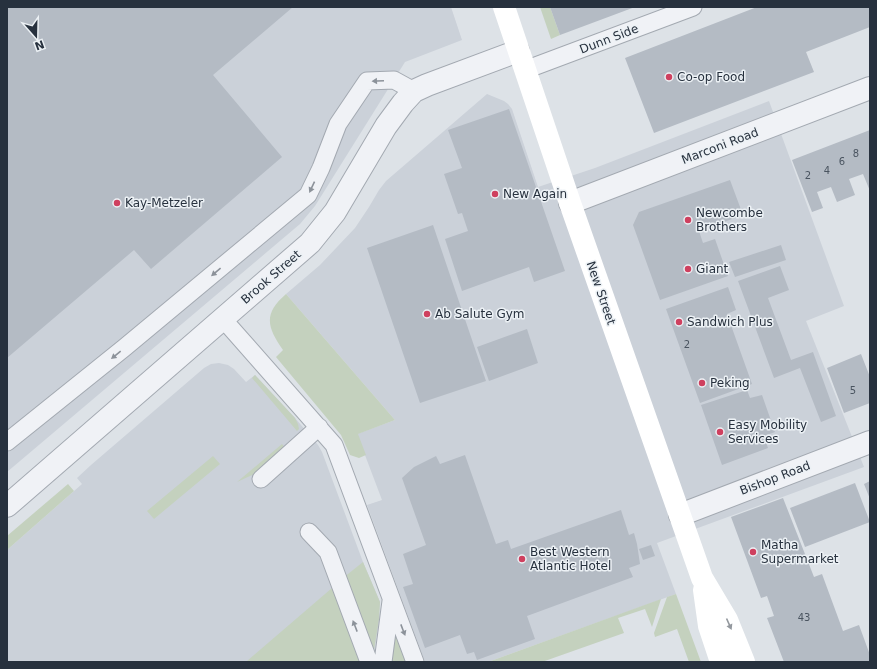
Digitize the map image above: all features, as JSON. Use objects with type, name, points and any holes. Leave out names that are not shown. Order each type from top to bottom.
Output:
[{"type":"main road","name":"New Street","points":[[504,7],[570,203],[702,578],[709,626],[722,662]]},
{"type":"main road","name":"New Street","points":[[702,578],[727,620],[744,662]]},
{"type":"street","name":"Brook Street","points":[[7,506],[310,243],[335,212],[386,126],[414,91],[427,84],[522,61]]},
{"type":"street","name":"Marconi Road","points":[[570,203],[870,88]]},
{"type":"street","name":"Bishop Road","points":[[680,515],[870,442]]},
{"type":"lane","name":"Dunn Side","points":[[522,61],[693,7]]},
{"type":"lane","points":[[7,442],[124,348],[308,195],[321,168],[338,124],[367,81],[394,80],[414,91]]},
{"type":"lane","points":[[223,319],[334,445],[415,662]]},
{"type":"lane","points":[[261,479],[319,427]]},
{"type":"lane","points":[[309,532],[328,552],[369,662]]},
{"type":"lane","points":[[382,662],[391,598]]},
{"type":"shaded area","points":[[7,7],[451,7],[462,40],[405,62],[315,206],[300,224],[7,472]]},
{"type":"shaded area","points":[[487,94],[504,101],[512,109],[538,187],[595,168],[769,101],[844,306],[806,321],[864,467],[657,543],[676,594],[488,662],[425,662],[367,505],[382,500],[357,434],[395,420],[286,294],[320,265],[355,228],[386,181]]},
{"type":"shaded area","points":[[219,363],[228,365],[234,369],[246,382],[255,375],[295,418],[318,445],[322,452],[363,562],[380,602],[373,662],[7,662],[7,550],[82,484],[77,478],[91,465],[204,368],[211,364]]},
{"type":"green space","points":[[540,7],[550,7],[560,35],[551,39]]},
{"type":"green space","points":[[286,294],[395,420],[358,434],[366,455],[359,458],[350,455],[341,435],[276,357],[283,350],[273,334],[270,321],[271,314],[279,301]]},
{"type":"green space","points":[[255,375],[295,418],[299,429],[297,431],[252,378]]},
{"type":"green space","points":[[282,444],[287,450],[259,472],[237,482]]},
{"type":"green space","points":[[213,456],[220,464],[154,519],[147,511]]},
{"type":"green space","points":[[68,484],[74,491],[7,550],[7,536]]},
{"type":"green space","points":[[363,562],[380,602],[373,656],[343,578]]},
{"type":"green space","points":[[332,588],[360,662],[247,662],[247,661]]},
{"type":"green space","points":[[676,594],[701,662],[689,662],[677,629],[655,637],[654,633],[667,597]]},
{"type":"green space","points":[[661,599],[652,627],[645,609],[618,618],[624,633],[542,662],[488,662]]},
{"type":"green space","points":[[393,624],[410,662],[389,662]]},
{"type":"building","name":"Kay-Metzeler","points":[[7,7],[293,7],[213,75],[282,157],[151,269],[134,250],[7,358]]},
{"type":"building","points":[[550,7],[635,7],[560,35]]},
{"type":"building","points":[[757,7],[870,7],[870,27],[806,52],[814,72],[654,133],[625,58]]},
{"type":"building","name":"New Again","points":[[509,109],[565,271],[534,282],[529,267],[462,291],[445,239],[468,231],[462,213],[458,214],[444,174],[462,168],[448,130]]},
{"type":"building","points":[[870,130],[870,191],[863,174],[849,179],[855,195],[837,202],[831,187],[817,192],[823,208],[812,212],[792,160]]},
{"type":"building","points":[[730,180],[743,215],[699,231],[703,243],[715,239],[728,276],[660,300],[633,225],[639,212]]},
{"type":"building","name":"Ab Salute Gym","points":[[433,225],[486,381],[420,403],[367,248]]},
{"type":"building","points":[[781,245],[786,260],[735,277],[729,262]]},
{"type":"building","points":[[780,266],[789,290],[768,298],[791,360],[813,352],[836,416],[821,422],[800,368],[774,378],[738,281]]},
{"type":"building","points":[[728,287],[736,310],[727,314],[752,384],[700,403],[666,309]]},
{"type":"building","points":[[527,329],[538,363],[489,381],[477,347]]},
{"type":"building","points":[[861,354],[870,377],[870,403],[844,413],[827,368]]},
{"type":"building","points":[[747,390],[750,398],[762,395],[775,432],[764,436],[768,448],[722,465],[701,405]]},
{"type":"building","name":"Best Western Atlantic Hotel","points":[[465,455],[496,544],[508,540],[511,549],[621,510],[629,535],[634,533],[637,544],[640,564],[629,568],[633,577],[527,616],[535,639],[477,660],[474,652],[467,654],[460,635],[425,648],[403,587],[413,584],[403,554],[426,545],[402,478],[414,467],[436,456],[440,464]]},
{"type":"building","points":[[870,481],[870,499],[864,484]]},
{"type":"building","points":[[855,483],[870,522],[805,547],[790,508]]},
{"type":"building","points":[[783,498],[814,577],[822,574],[843,631],[859,625],[870,655],[870,662],[784,662],[767,618],[774,616],[767,596],[761,598],[731,517]]},
{"type":"building","points":[[651,545],[655,556],[643,560],[639,549]]},
{"type":"place","name":"Co-op Food","points":[[669,77]]},
{"type":"place","name":"New Again","points":[[495,194]]},
{"type":"place","name":"Kay-Metzeler","points":[[117,203]]},
{"type":"place","name":"Newcombe Brothers","points":[[688,220]]},
{"type":"place","name":"Giant","points":[[688,269]]},
{"type":"place","name":"Ab Salute Gym","points":[[427,314]]},
{"type":"place","name":"Sandwich Plus","points":[[679,322]]},
{"type":"place","name":"Peking","points":[[702,383]]},
{"type":"place","name":"Easy Mobility Services","points":[[720,432]]},
{"type":"place","name":"Matha Supermarket","points":[[753,552]]},
{"type":"place","name":"Best Western Atlantic Hotel","points":[[522,559]]}]
